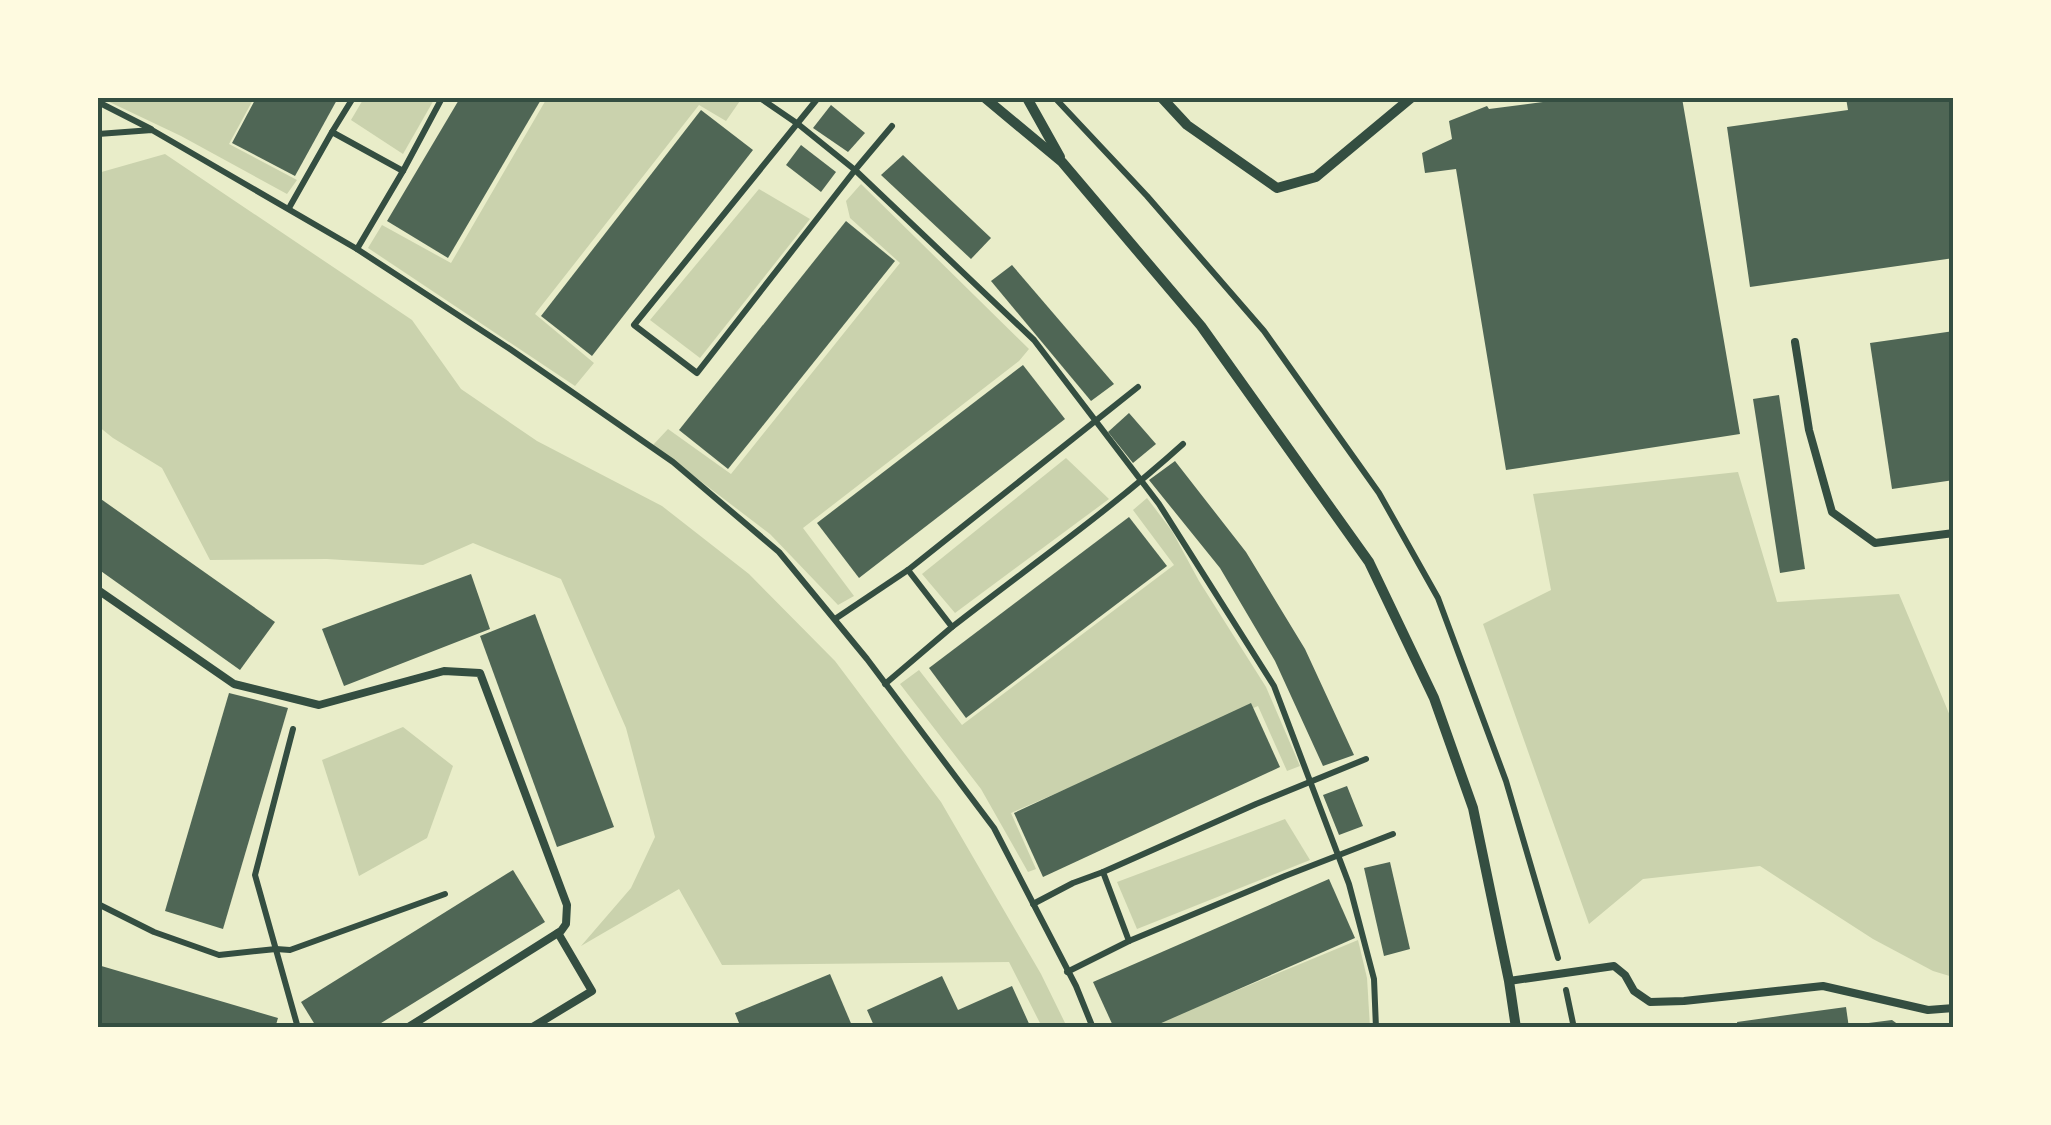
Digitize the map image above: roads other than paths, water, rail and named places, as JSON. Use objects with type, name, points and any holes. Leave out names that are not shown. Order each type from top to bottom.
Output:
[{"type":"street","points":[[985,98],[1062,162],[1201,326],[1369,562],[1434,698],[1473,808],[1516,1028]]},
{"type":"street","points":[[1027,98],[1062,162]]},
{"type":"street","points":[[1162,98],[1187,125],[1277,188],[1316,177],[1412,98]]},
{"type":"lane","points":[[1794,342],[1808,430],[1832,512],[1875,543],[1954,533]]},
{"type":"lane","points":[[98,590],[234,684],[318,704],[444,671],[480,673],[567,905],[566,924],[406,1028]]},
{"type":"lane","points":[[532,1028],[592,991],[558,932]]},
{"type":"lane","points":[[1509,981],[1614,966],[1634,991],[1650,1002],[1824,986],[1928,1010],[1954,1008]]}]
